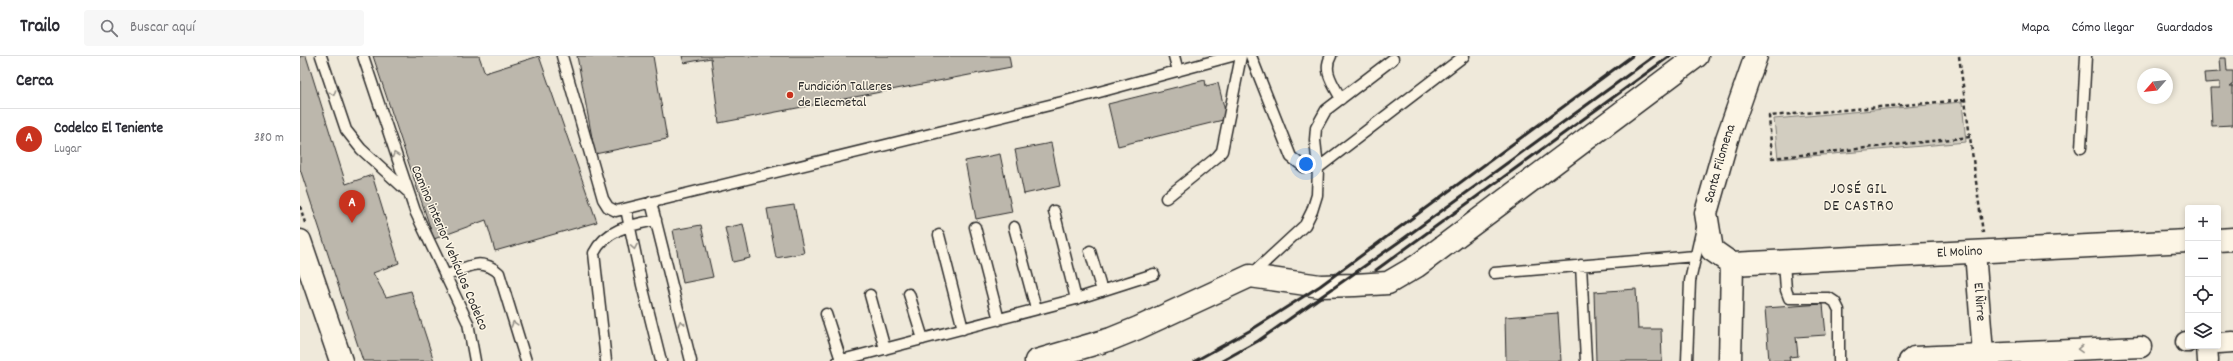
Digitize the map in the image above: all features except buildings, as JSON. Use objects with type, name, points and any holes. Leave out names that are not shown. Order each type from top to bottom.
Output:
[{"type":"main road","points":[[1036,361],[1111,339],[1250,276],[1320,286],[1388,283],[1417,266],[1697,56]]},
{"type":"main road","name":"Santa Filomena","points":[[1732,264],[1712,250],[1706,213],[1729,132],[1756,56]]},
{"type":"main road","points":[[2221,240],[2233,239]]},
{"type":"main road","name":"El Molino","points":[[1732,264],[2185,241]]},
{"type":"main road","points":[[300,243],[341,361]]},
{"type":"main road","points":[[1730,361],[1732,264]]},
{"type":"street","name":"El Ñirre","points":[[1980,252],[1983,353]]},
{"type":"street","points":[[2221,343],[2233,342]]},
{"type":"street","points":[[1909,361],[1914,358],[1983,353],[2120,354],[2141,347]]},
{"type":"street","points":[[2207,349],[2208,361]]},
{"type":"lane","points":[[321,56],[346,130],[361,150],[409,192]]},
{"type":"lane","name":"Camino interior Vehículos Codelco","points":[[363,56],[415,211],[468,323],[475,361]]},
{"type":"lane","points":[[562,56],[603,199],[608,206],[616,211],[1066,101],[1232,56]]},
{"type":"lane","points":[[1174,56],[1178,71]]},
{"type":"lane","points":[[1166,198],[1217,157],[1222,151],[1241,56]]},
{"type":"lane","points":[[1251,56],[1290,157],[1304,167],[1318,168],[1464,56]]},
{"type":"lane","points":[[1331,56],[1326,63],[1328,72],[1341,99]]},
{"type":"lane","points":[[2081,148],[2086,56]]},
{"type":"lane","points":[[1250,276],[1306,225],[1317,195],[1318,168],[1315,140],[1316,128],[1326,110],[1393,59]]},
{"type":"lane","points":[[651,202],[691,361]]},
{"type":"lane","points":[[626,209],[642,285],[662,361]]},
{"type":"lane","points":[[1054,211],[1076,299]]},
{"type":"lane","points":[[1687,361],[1690,281],[1706,213]]},
{"type":"lane","points":[[606,361],[594,252],[599,244],[612,232],[656,220]]},
{"type":"lane","points":[[975,227],[999,320]]},
{"type":"lane","points":[[1014,227],[1036,309]]},
{"type":"lane","points":[[939,235],[964,329]]},
{"type":"lane","points":[[1090,250],[1102,291]]},
{"type":"lane","points":[[1494,272],[1696,256]]},
{"type":"lane","points":[[1784,262],[1786,290],[1789,298],[1829,298],[1835,302],[1839,310],[1839,361]]},
{"type":"lane","points":[[446,276],[478,263],[489,265],[498,273],[526,361]]},
{"type":"lane","points":[[1581,265],[1586,361]]},
{"type":"lane","points":[[826,314],[840,360],[1076,299],[1154,274]]},
{"type":"lane","points":[[909,294],[923,339]]},
{"type":"lane","points":[[870,295],[885,349]]},
{"type":"path","points":[[1959,56],[1970,137],[1980,252]]},
{"type":"path","points":[[1965,100],[1769,116],[1772,158],[1970,137]]},
{"type":"shaded area","points":[[1962,102],[1966,142],[1778,159],[1774,119]]},
{"type":"railway","points":[[1195,361],[1251,330],[1320,286],[1632,56]]},
{"type":"railway","points":[[1222,361],[1258,341],[1403,239],[1654,56]]},
{"type":"railway","points":[[1376,270],[1670,56]]},
{"type":"place","name":"Fundición Talleres de Elecmetal","points":[[790,95]]},
{"type":"place","name":"Codelco El Teniente","points":[[352,223]]},
{"type":"district","name":"JOSÉ GIL DE CASTRO","points":[[1859,198]]}]
